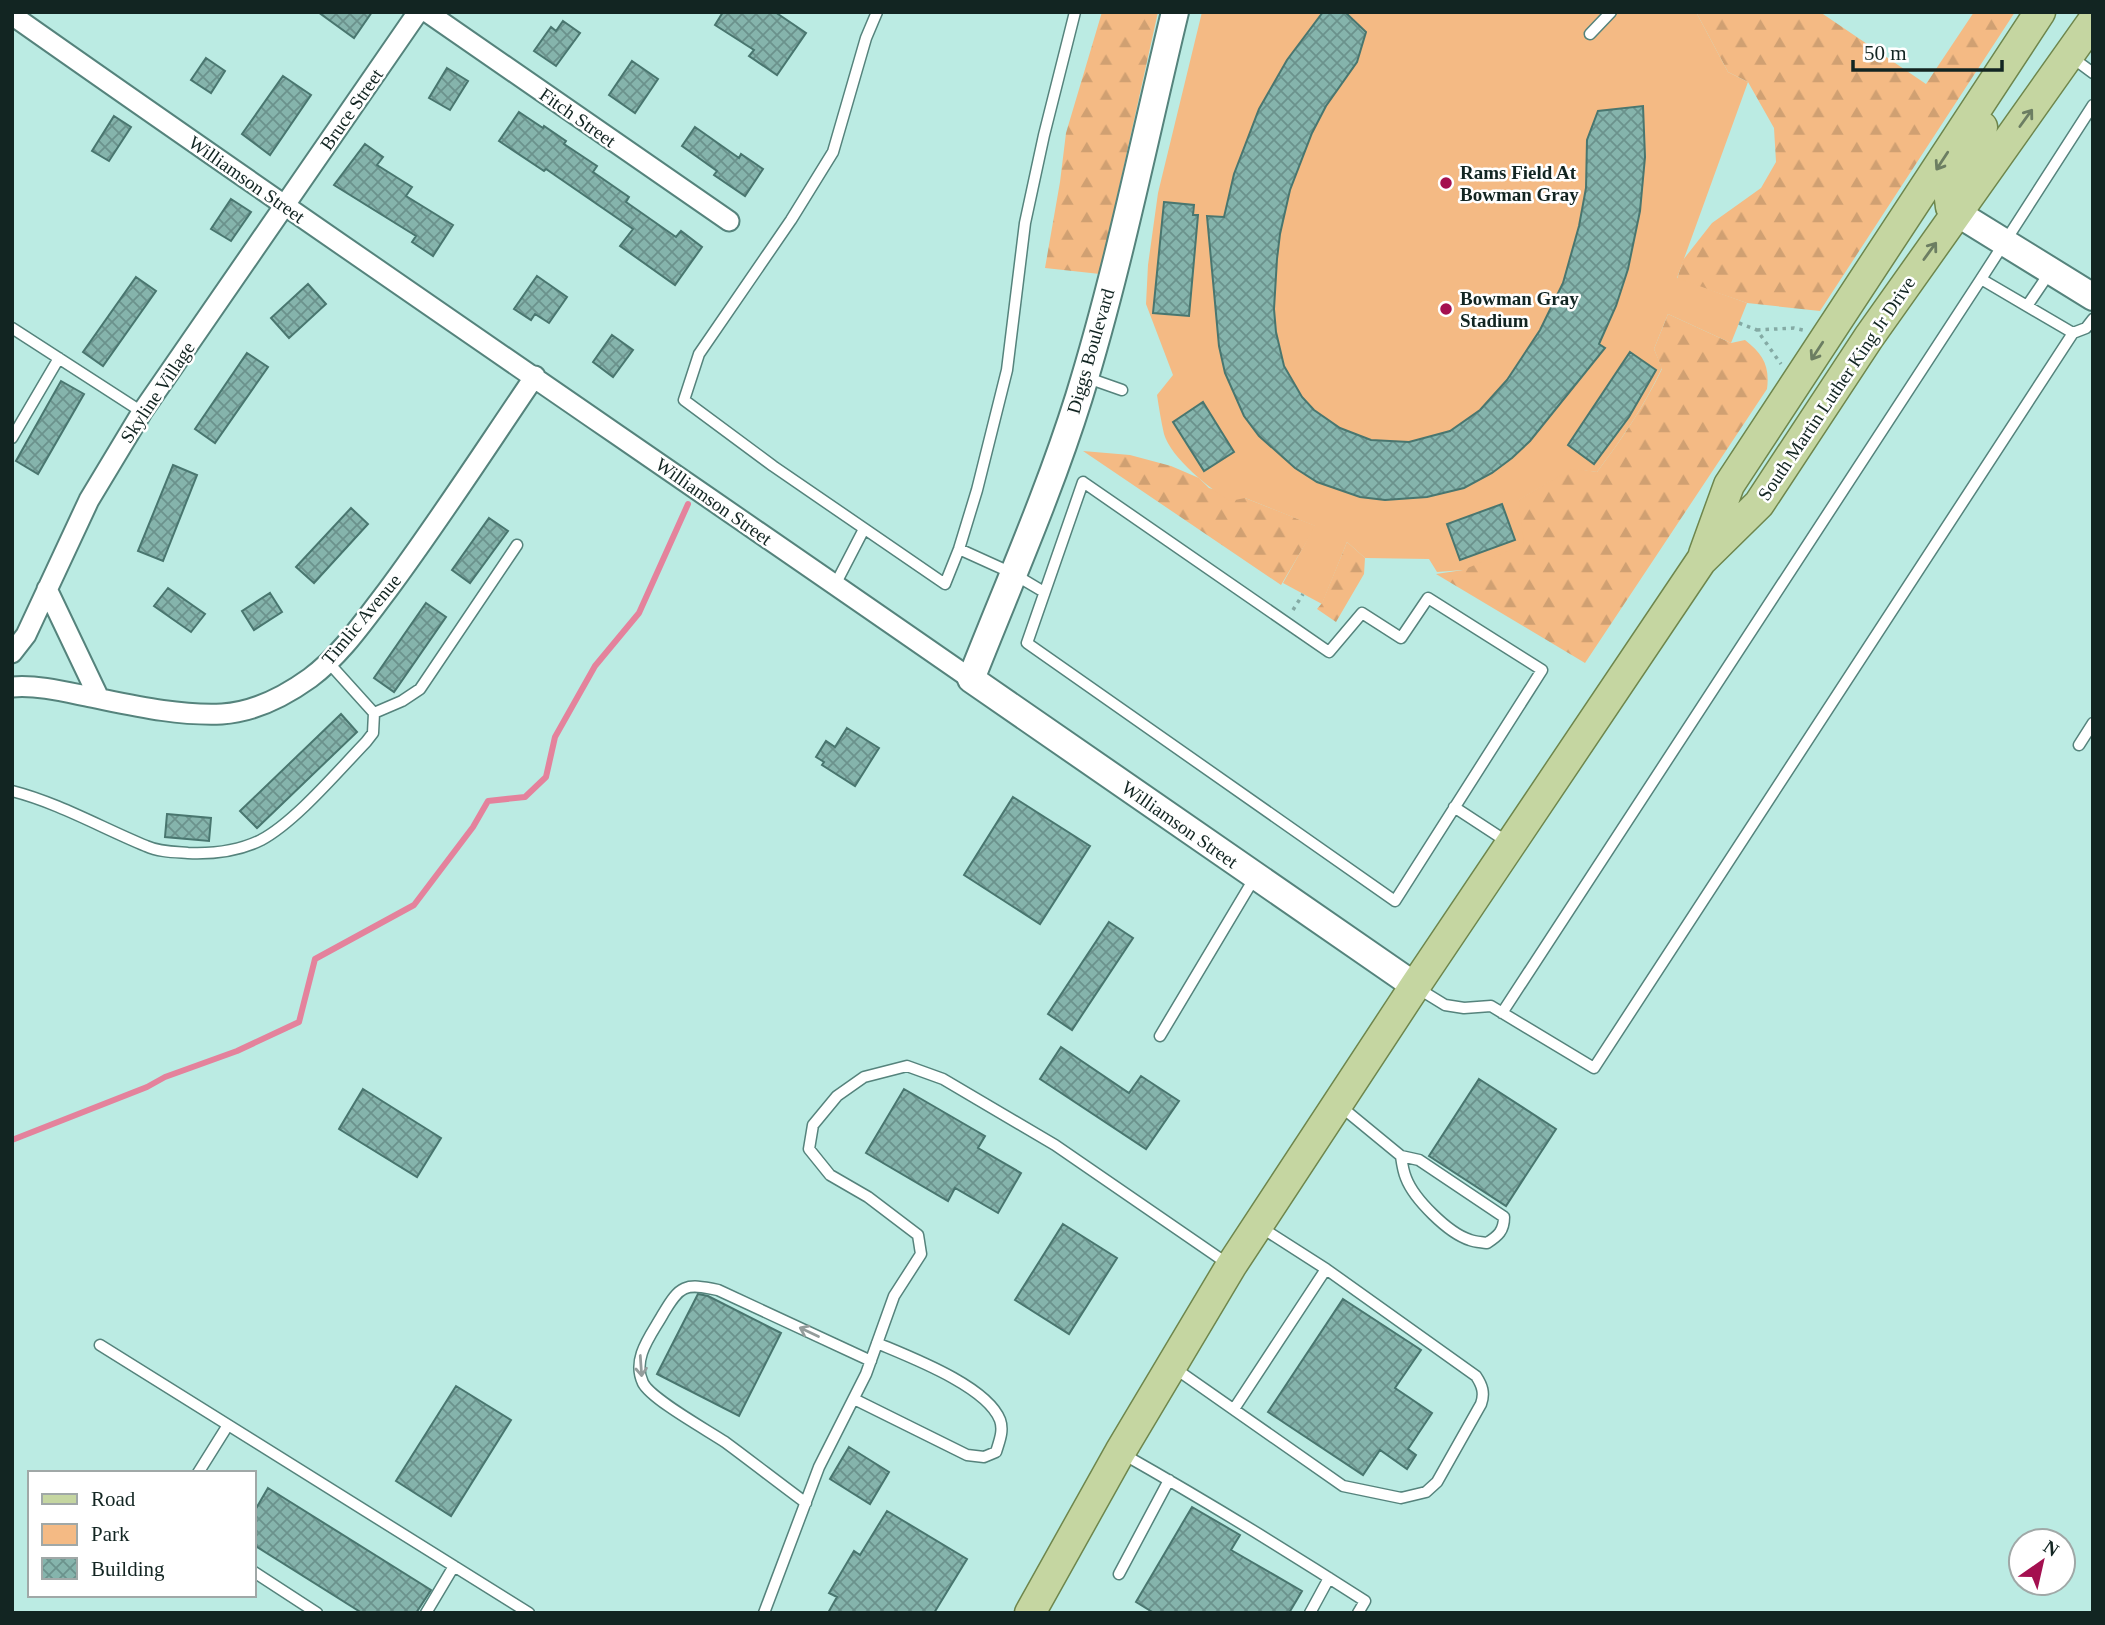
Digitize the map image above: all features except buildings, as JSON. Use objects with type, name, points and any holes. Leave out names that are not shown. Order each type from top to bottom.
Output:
[{"type":"main road","name":"South Martin Luther King Jr Drive","points":[[1701,561],[1729,485],[2040,12]]},
{"type":"main road","name":"South Martin Luther King Jr Drive","points":[[1701,561],[1759,504],[1869,337],[1957,213],[2081,64],[2093,21]]},
{"type":"main road","points":[[1957,213],[1951,207],[1949,191],[1965,165],[2020,42]]},
{"type":"main road","points":[[1030,1613],[1170,1365],[1231,1266],[1415,986],[1701,561]]},
{"type":"street","name":"Bruce Street","points":[[284,206],[418,12]]},
{"type":"street","name":"Fitch Street","points":[[427,12],[729,221]]},
{"type":"street","name":"Diggs Boulevard","points":[[971,679],[1059,455],[1085,377],[1175,12]]},
{"type":"street","name":"Williamson Street","points":[[12,15],[284,206],[535,376],[1415,986]]},
{"type":"street","name":"Skyline Village","points":[[47,589],[89,500],[142,412],[284,206]]},
{"type":"street","points":[[1957,213],[2093,297]]},
{"type":"street","name":"Timlic Avenue","points":[[12,687],[47,688],[155,709],[200,714],[227,713],[254,707],[280,696],[311,677],[362,625],[405,567],[535,376]]},
{"type":"street","points":[[12,653],[26,635],[47,589]]},
{"type":"street","points":[[47,589],[99,698]]},
{"type":"lane","points":[[877,12],[866,38],[832,152],[791,220],[699,354],[684,400],[945,584],[959,549],[1007,370],[1025,223],[1075,12]]},
{"type":"lane","points":[[1590,34],[1611,12]]},
{"type":"lane","points":[[1502,1013],[2093,105]]},
{"type":"lane","points":[[2027,306],[2050,271]]},
{"type":"lane","points":[[1981,279],[2073,333]]},
{"type":"lane","points":[[1415,986],[1445,1005],[1464,1008],[1491,1006],[1594,1068],[2073,333],[2086,328],[2093,319]]},
{"type":"lane","points":[[12,328],[142,412]]},
{"type":"lane","points":[[12,438],[59,358]]},
{"type":"lane","points":[[1085,377],[1122,390]]},
{"type":"lane","points":[[1083,482],[1329,652],[1362,612],[1401,638],[1428,598],[1542,670],[1395,901],[1027,643],[1044,592],[1083,482]]},
{"type":"lane","points":[[835,585],[864,529]]},
{"type":"lane","points":[[374,713],[402,701],[420,689],[517,545]]},
{"type":"lane","points":[[959,549],[1012,573],[1044,592]]},
{"type":"lane","points":[[12,791],[94,822],[148,848],[205,854],[226,851],[261,840],[291,818],[373,733],[374,713],[328,662]]},
{"type":"lane","points":[[2079,745],[2093,723]]},
{"type":"lane","points":[[1454,807],[1511,844]]},
{"type":"lane","points":[[1160,1036],[1256,876]]},
{"type":"lane","points":[[764,1613],[819,1467],[871,1361],[894,1296],[921,1254],[918,1235],[869,1197],[830,1175],[809,1149],[813,1125],[837,1096],[864,1077],[907,1066],[943,1079],[1055,1145],[1231,1266]]},
{"type":"lane","points":[[1339,1105],[1401,1156],[1419,1160],[1504,1217],[1504,1227],[1497,1237],[1487,1243],[1468,1240],[1426,1208],[1404,1175],[1401,1156]]},
{"type":"lane","points":[[1170,1365],[1343,1486],[1401,1498],[1426,1492],[1437,1482],[1483,1398],[1481,1384],[1476,1376],[1326,1269],[1258,1225]]},
{"type":"lane","points":[[1234,1409],[1326,1269]]},
{"type":"lane","points":[[806,1503],[724,1442],[653,1394],[643,1383],[640,1353],[676,1293],[687,1286],[698,1286],[718,1290],[871,1361]]},
{"type":"lane","points":[[854,1399],[967,1455],[984,1457],[996,1452],[1001,1437],[1000,1420],[977,1393],[938,1371],[877,1343]]},
{"type":"lane","points":[[100,1345],[529,1613]]},
{"type":"lane","points":[[199,1471],[228,1425]]},
{"type":"lane","points":[[1120,1452],[1207,1501],[1365,1601],[1358,1613]]},
{"type":"lane","points":[[1119,1574],[1169,1480]]},
{"type":"lane","points":[[426,1613],[454,1566]]},
{"type":"lane","points":[[256,1573],[317,1613]]},
{"type":"lane","points":[[1310,1613],[1329,1578]]},
{"type":"path","points":[[1739,323],[1757,330],[1794,328],[1808,333]]},
{"type":"path","points":[[1757,330],[1785,369]]},
{"type":"green space","points":[[1102,12],[1158,12],[1100,274],[1045,268],[1066,133]]},
{"type":"green space","name":"Bowman Gray Stadium","points":[[1202,12],[1696,12],[1728,72],[1748,82],[1677,278],[1747,303],[1731,343],[1668,314],[1654,349],[1662,368],[1632,422],[1597,472],[1571,469],[1519,500],[1524,544],[1463,570],[1437,572],[1429,559],[1365,558],[1347,542],[1322,604],[1283,583],[1315,526],[1245,498],[1230,501],[1202,481],[1174,453],[1168,443],[1157,395],[1173,375],[1146,304],[1148,265],[1158,193]]},
{"type":"green space","points":[[1696,12],[1820,12],[1926,84],[1974,12],[2015,12],[1820,311],[1747,303],[1677,279],[1683,260],[1712,223],[1761,188],[1776,162],[1774,128],[1748,82],[1728,72]]},
{"type":"green space","points":[[1668,314],[1731,343],[1745,340],[1764,361],[1767,389],[1585,663],[1436,574],[1463,570],[1518,500],[1571,468],[1597,472],[1632,422],[1662,369],[1654,349]]},
{"type":"green space","points":[[1083,451],[1130,455],[1171,466],[1199,478],[1209,488],[1245,498],[1316,526],[1281,585]]},
{"type":"green space","points":[[1347,542],[1365,558],[1364,574],[1336,622],[1317,609],[1322,603]]},
{"type":"waterway","points":[[12,1140],[147,1087],[165,1077],[237,1051],[299,1022],[315,959],[414,905],[473,827],[488,801],[525,797],[546,777],[555,737],[595,666],[639,613],[688,504]]},
{"type":"place","name":"Rams Field At Bowman Gray","points":[[1446,183]]},
{"type":"place","name":"Bowman Gray Stadium","points":[[1446,309]]}]
